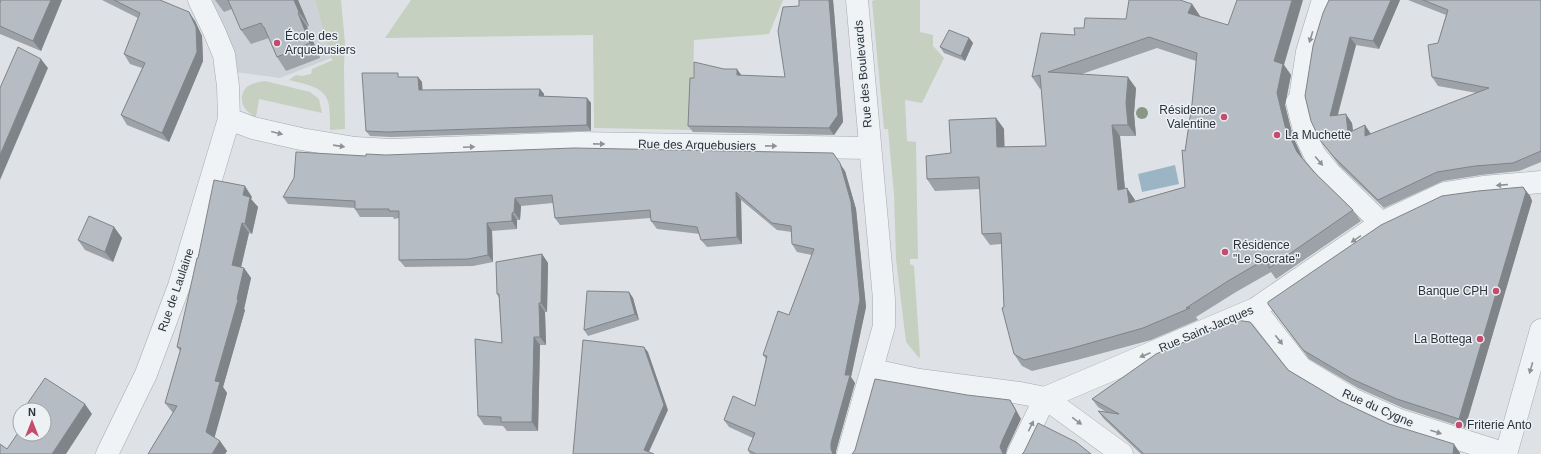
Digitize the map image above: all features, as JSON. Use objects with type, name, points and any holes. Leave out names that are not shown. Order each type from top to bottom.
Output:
[{"type":"street","points":[[199,0],[224,55],[228,86],[229,119]]},
{"type":"street","name":"Rue des Boulevards","points":[[857,0],[869,148]]},
{"type":"street","points":[[1323,0],[1307,52],[1300,98],[1297,102],[1305,134],[1315,155],[1330,173],[1381,223]]},
{"type":"street","name":"Rue des Arquebusiers","points":[[229,119],[253,128],[301,140],[355,148],[391,150],[579,143],[869,148]]},
{"type":"street","name":"Rue de Laulaine","points":[[107,454],[146,374],[179,286],[229,119]]},
{"type":"street","points":[[848,454],[873,370],[884,326],[884,300],[869,148]]},
{"type":"street","name":"Rue Saint-Jacques","points":[[1045,398],[1255,309],[1381,223],[1445,193],[1483,187],[1541,182]]},
{"type":"street","name":"Rue du Cygne","points":[[1255,309],[1301,368],[1352,399],[1399,420],[1506,454]]},
{"type":"street","points":[[1506,454],[1541,330]]},
{"type":"street","points":[[873,370],[919,380],[1020,392],[1045,398],[1122,454]]},
{"type":"street","points":[[1018,454],[1045,398]]},
{"type":"shaded area","name":"École des Arquebusiers","points":[[209,0],[315,0],[331,58],[280,78],[235,72]]},
{"type":"green space","points":[[315,0],[341,0],[345,43],[345,129],[330,130],[329,105],[324,94],[314,87],[289,80],[296,75],[302,76],[311,74],[312,69],[333,60],[331,58]]},
{"type":"green space","points":[[411,0],[783,0],[769,34],[694,40],[692,130],[594,128],[593,35],[385,38]]},
{"type":"green space","points":[[920,0],[920,32],[933,35],[933,46],[944,58],[922,103],[905,100],[907,141],[916,142],[918,259],[910,259],[910,264],[914,266],[919,358],[906,342],[896,259],[894,195],[888,129],[884,129],[872,1]]},
{"type":"green space","points":[[265,81],[310,92],[319,99],[322,113],[259,99],[256,117],[252,115],[243,105],[243,93],[249,85]]},
{"type":"water","points":[[1175,165],[1179,184],[1142,192],[1138,174]]},
{"type":"building","points":[[1,0],[51,0],[33,41],[0,26]]},
{"type":"building","points":[[114,0],[160,0],[189,12],[196,27],[197,52],[162,133],[121,115],[145,63],[124,54],[140,13]]},
{"type":"building","points":[[228,0],[294,0],[310,43],[277,57],[261,23],[241,30]]},
{"type":"building","points":[[799,0],[829,0],[838,115],[829,128],[688,126],[690,78],[694,78],[694,62],[724,69],[737,69],[737,75],[785,77],[778,31],[783,7],[799,6]]},
{"type":"building","points":[[1129,0],[1180,0],[1192,4],[1188,13],[1228,25],[1237,0],[1292,0],[1274,61],[1283,64],[1277,93],[1285,126],[1297,152],[1313,171],[1353,210],[1269,268],[1269,257],[1186,308],[1190,308],[1143,328],[1024,360],[1014,354],[1002,308],[1004,307],[1001,233],[982,234],[979,177],[927,179],[926,156],[951,153],[949,120],[996,118],[997,147],[1046,146],[1040,75],[1032,77],[1041,33],[1075,35],[1074,28],[1084,28],[1085,18],[1126,19]],"holes":[[[1149,37],[1197,53],[1192,104],[1185,151],[1182,150],[1185,187],[1129,203],[1127,188],[1118,190],[1112,125],[1128,125],[1126,103],[1128,77],[1048,72]]]},
{"type":"building","points":[[1329,0],[1391,0],[1373,41],[1350,37],[1330,116],[1346,114],[1348,133],[1365,125],[1365,136],[1489,88],[1432,77],[1428,45],[1438,43],[1448,10],[1423,0],[1541,0],[1541,151],[1513,163],[1475,166],[1437,172],[1378,200],[1333,156],[1320,140],[1311,121],[1305,96],[1313,46],[1323,13]]},
{"type":"building","points":[[949,30],[969,38],[961,56],[940,47]]},
{"type":"building","points":[[18,47],[41,59],[0,155],[0,88]]},
{"type":"building","points":[[362,73],[398,73],[398,77],[418,77],[419,90],[540,89],[539,96],[587,98],[587,125],[387,132],[366,131]]},
{"type":"building","points":[[574,148],[833,153],[840,163],[851,202],[860,300],[845,375],[850,375],[831,443],[833,454],[756,454],[748,450],[755,433],[724,420],[733,396],[755,406],[767,356],[763,355],[778,311],[789,315],[814,249],[792,244],[791,226],[772,223],[736,192],[737,237],[701,240],[697,227],[651,221],[650,210],[555,218],[552,195],[515,198],[512,221],[487,223],[488,255],[468,259],[399,260],[399,211],[389,211],[389,209],[355,209],[355,201],[283,197],[294,178],[296,152],[366,156],[366,154],[386,155]]},
{"type":"building","points":[[214,180],[245,186],[243,195],[250,197],[245,224],[242,223],[232,265],[244,268],[238,300],[215,381],[220,382],[206,432],[220,441],[212,454],[148,454],[177,406],[165,403],[181,348],[177,347],[198,258]]},
{"type":"building","points":[[1523,187],[1526,192],[1459,419],[1397,399],[1352,379],[1303,350],[1268,304],[1268,302],[1381,225],[1442,196]]},
{"type":"building","points":[[89,216],[114,227],[105,252],[78,240]]},
{"type":"building","points":[[542,254],[541,303],[539,303],[540,337],[534,337],[532,422],[501,422],[501,417],[478,416],[475,339],[502,343],[499,294],[497,294],[496,262]]},
{"type":"building","points":[[587,291],[629,292],[635,314],[584,330]]},
{"type":"building","points":[[1236,320],[1250,322],[1288,370],[1340,401],[1389,424],[1454,444],[1453,454],[1144,454],[1098,411],[1119,414],[1092,399],[1156,354]]},
{"type":"building","points":[[583,340],[644,347],[664,405],[644,450],[654,454],[573,454]]},
{"type":"building","points":[[45,378],[85,404],[52,454],[0,454],[0,444],[7,449],[12,442],[52,442],[52,402],[28,402]]},
{"type":"building","points":[[875,379],[967,395],[1010,400],[1016,411],[1000,447],[1003,454],[852,454],[855,450]]},
{"type":"building","points":[[1038,423],[1076,442],[1091,454],[1022,454]]},
{"type":"place","name":"École des Arquebusiers","points":[[277,43]]},
{"type":"place","name":"Résidence Valentine","points":[[1224,117]]},
{"type":"place","name":"La Muchette","points":[[1277,135]]},
{"type":"place","name":"Résidence \"Le Socrate\"","points":[[1225,252]]},
{"type":"place","name":"Banque CPH","points":[[1496,291]]},
{"type":"place","name":"La Bottega","points":[[1480,339]]},
{"type":"place","name":"Friterie Anto","points":[[1459,425]]}]
